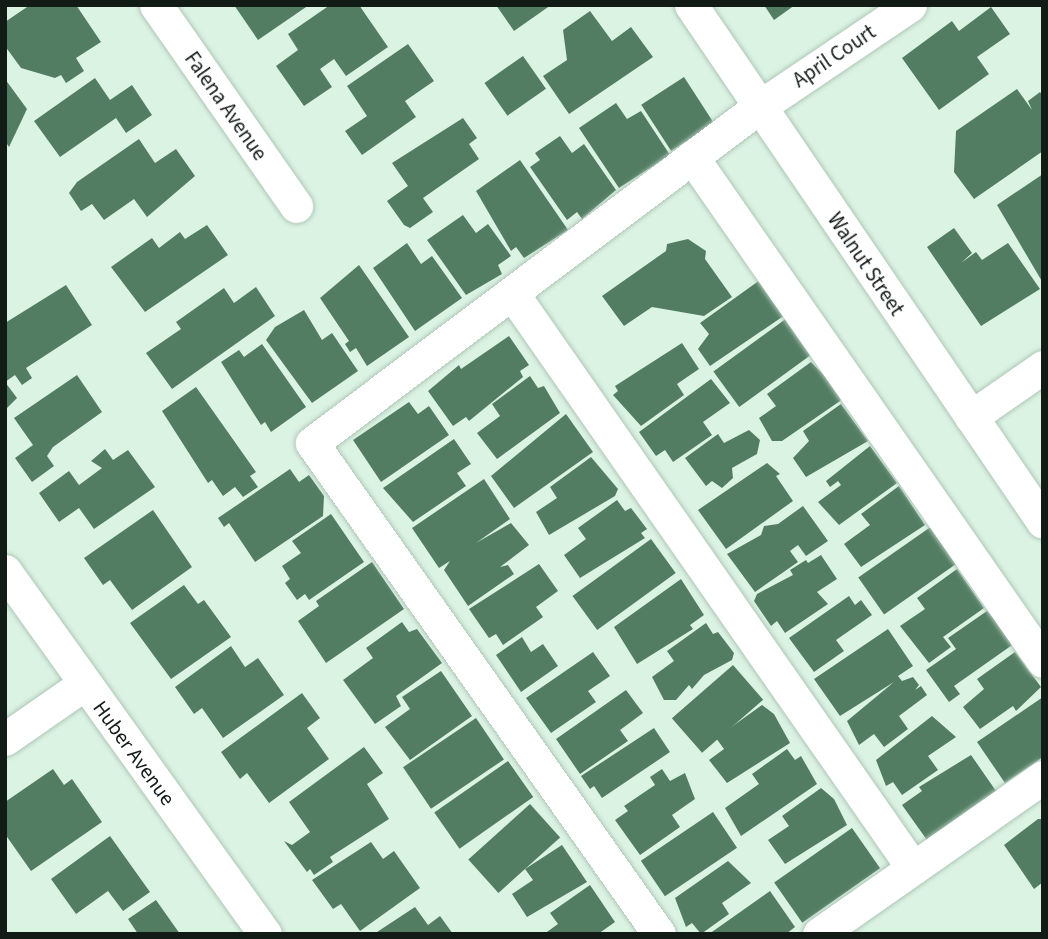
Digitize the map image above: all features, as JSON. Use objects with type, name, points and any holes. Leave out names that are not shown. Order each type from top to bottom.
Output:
[{"type":"street","name":"Falena Avenue","points":[[156,5],[296,206]]},
{"type":"street","name":"Walnut Street","points":[[691,5],[1043,522]]},
{"type":"street","name":"April Court","points":[[659,934],[312,443],[759,107],[910,5]]},
{"type":"street","points":[[692,157],[1043,661]]},
{"type":"street","points":[[512,293],[913,868]]},
{"type":"street","points":[[971,417],[1043,367]]},
{"type":"street","name":"Huber Avenue","points":[[5,571],[265,934]]},
{"type":"street","points":[[5,739],[84,684]]},
{"type":"street","points":[[819,934],[1043,777]]},
{"type":"building","points":[[30,5],[76,5],[101,42],[76,58],[84,71],[66,83],[61,75],[55,78],[21,68],[5,46],[5,22]]},
{"type":"building","points":[[234,5],[309,5],[258,40]]},
{"type":"building","points":[[330,5],[359,5],[388,47],[346,76],[334,59],[320,69],[332,87],[304,106],[276,66],[298,50],[288,34]]},
{"type":"building","points":[[496,5],[551,5],[514,31]]},
{"type":"building","points":[[764,5],[795,5],[774,20]]},
{"type":"building","points":[[991,7],[1010,34],[977,57],[989,74],[939,110],[902,58],[952,21],[959,31]]},
{"type":"building","points":[[590,11],[612,41],[631,27],[653,57],[569,114],[543,76],[567,60],[563,30]]},
{"type":"building","points":[[408,44],[434,81],[405,101],[416,117],[362,155],[345,131],[367,116],[347,86]]},
{"type":"building","points":[[523,56],[546,89],[507,116],[484,83]]},
{"type":"building","points":[[684,77],[714,123],[671,151],[641,105]]},
{"type":"building","points":[[95,78],[110,100],[132,85],[152,115],[126,133],[116,118],[60,157],[34,121]]},
{"type":"building","points":[[5,79],[27,109],[9,147],[5,141]]},
{"type":"building","points":[[1017,89],[1032,110],[1028,101],[1040,92],[1043,96],[1043,151],[974,199],[954,172],[956,131]]},
{"type":"building","points":[[616,103],[627,119],[641,111],[670,155],[619,188],[579,128]]},
{"type":"building","points":[[463,118],[477,138],[469,144],[479,159],[423,198],[433,212],[410,228],[404,225],[387,201],[408,186],[392,163]]},
{"type":"building","points":[[560,136],[572,153],[584,144],[616,190],[582,219],[577,212],[567,220],[530,167],[540,160],[535,153]]},
{"type":"building","points":[[139,139],[155,163],[176,149],[195,176],[147,217],[134,199],[104,220],[92,204],[81,211],[69,193],[77,182]]},
{"type":"building","points":[[520,160],[568,230],[524,258],[516,247],[511,251],[476,191]]},
{"type":"building","points":[[1043,174],[1043,283],[997,205]]},
{"type":"building","points":[[463,215],[476,233],[488,224],[511,256],[498,265],[502,274],[466,295],[427,240]]},
{"type":"building","points":[[207,225],[228,255],[145,312],[111,267],[152,238],[159,248],[180,232],[185,239]]},
{"type":"building","points":[[954,228],[972,253],[961,263],[976,252],[982,260],[1008,243],[1040,289],[981,326],[927,247]]},
{"type":"building","points":[[688,239],[706,251],[705,259],[732,297],[704,316],[652,307],[624,326],[602,296],[666,251],[667,244]]},
{"type":"building","points":[[407,243],[421,264],[432,256],[462,298],[415,331],[373,268]]},
{"type":"building","points":[[359,265],[409,337],[367,366],[356,348],[350,352],[345,344],[349,341],[320,298]]},
{"type":"building","points":[[760,280],[785,315],[710,366],[698,349],[709,334],[700,323]]},
{"type":"building","points":[[66,285],[92,325],[26,368],[32,378],[22,385],[15,375],[5,382],[5,323]]},
{"type":"building","points":[[256,287],[275,316],[172,389],[146,353],[181,329],[176,322],[224,288],[234,303]]},
{"type":"building","points":[[304,310],[322,340],[332,333],[358,371],[312,403],[266,340],[275,327]]},
{"type":"building","points":[[787,318],[813,354],[739,407],[713,371]]},
{"type":"building","points":[[509,336],[529,365],[520,371],[523,377],[469,421],[466,417],[453,426],[428,391],[459,365],[461,369]]},
{"type":"building","points":[[682,343],[699,369],[677,384],[684,395],[641,426],[613,395],[618,391],[615,386]]},
{"type":"building","points":[[262,344],[306,407],[271,432],[265,422],[261,425],[221,362],[239,350],[244,357]]},
{"type":"building","points":[[811,362],[843,395],[840,401],[782,441],[772,441],[759,418],[776,406],[767,394]]},
{"type":"building","points":[[77,375],[102,412],[53,447],[47,456],[54,466],[32,482],[15,458],[33,445],[14,418]]},
{"type":"building","points":[[530,376],[538,388],[544,386],[560,413],[497,459],[477,433],[500,416],[492,404]]},
{"type":"building","points":[[711,379],[730,403],[703,422],[712,435],[673,462],[665,450],[656,456],[639,432]]},
{"type":"building","points":[[5,382],[17,398],[5,410]]},
{"type":"building","points":[[196,387],[256,472],[250,476],[258,487],[243,497],[235,487],[223,496],[212,480],[208,483],[162,411]]},
{"type":"building","points":[[409,402],[418,414],[429,406],[449,435],[381,482],[353,440]]},
{"type":"building","points":[[841,404],[868,441],[806,477],[793,458],[809,441],[803,431]]},
{"type":"building","points":[[566,414],[593,452],[514,508],[491,476]]},
{"type":"building","points":[[749,430],[760,440],[757,454],[732,468],[733,478],[722,488],[712,481],[706,486],[685,458],[718,434],[724,443]]},
{"type":"building","points":[[454,439],[471,464],[457,473],[466,486],[413,522],[383,488]]},
{"type":"building","points":[[870,446],[897,483],[839,525],[818,502],[841,485],[838,481],[830,487],[826,481]]},
{"type":"building","points":[[105,449],[113,460],[128,450],[155,487],[94,529],[79,508],[59,522],[39,493],[69,471],[79,485],[102,468],[91,461]]},
{"type":"building","points":[[591,457],[618,489],[615,496],[549,535],[536,512],[557,498],[550,487]]},
{"type":"building","points":[[767,463],[780,474],[776,476],[793,501],[726,549],[698,510]]},
{"type":"building","points":[[290,469],[299,482],[309,475],[324,496],[323,516],[255,562],[229,523],[224,527],[218,518]]},
{"type":"building","points":[[484,479],[510,519],[476,543],[511,523],[529,545],[500,567],[508,565],[514,574],[468,606],[444,570],[450,561],[439,568],[412,528]]},
{"type":"building","points":[[899,486],[925,525],[861,567],[844,544],[870,525],[861,514]]},
{"type":"building","points":[[617,500],[625,511],[631,508],[647,529],[641,533],[645,538],[580,578],[564,555],[586,539],[578,528]]},
{"type":"building","points":[[803,506],[828,541],[806,556],[798,545],[790,551],[798,562],[755,592],[727,554],[761,535],[764,526],[778,524]]},
{"type":"building","points":[[153,510],[192,567],[132,610],[110,580],[103,585],[84,558]]},
{"type":"building","points":[[331,514],[364,562],[309,600],[305,594],[297,600],[285,583],[290,579],[282,566],[301,553],[292,541]]},
{"type":"building","points":[[932,526],[958,563],[884,614],[858,578]]},
{"type":"building","points":[[651,539],[676,573],[597,630],[573,596]]},
{"type":"building","points":[[821,555],[837,579],[817,592],[828,604],[785,633],[777,621],[771,626],[754,601],[757,594],[793,575],[790,570],[806,560],[808,563]]},
{"type":"building","points":[[372,562],[404,609],[326,663],[298,621],[319,606],[316,601]]},
{"type":"building","points":[[539,564],[558,591],[536,607],[543,617],[503,645],[496,634],[489,638],[469,609]]},
{"type":"building","points":[[957,569],[984,608],[943,637],[951,647],[929,663],[900,626],[925,609],[917,598]]},
{"type":"building","points":[[681,579],[704,615],[690,625],[693,629],[637,664],[614,627]]},
{"type":"building","points":[[184,585],[198,604],[204,600],[231,637],[171,679],[130,623]]},
{"type":"building","points":[[849,596],[855,605],[861,600],[872,615],[836,640],[844,651],[814,672],[789,638]]},
{"type":"building","points":[[987,611],[1015,643],[954,686],[960,694],[949,702],[926,670],[956,649],[948,638]]},
{"type":"building","points":[[402,622],[409,632],[417,629],[442,663],[396,696],[401,706],[375,724],[343,680],[373,658],[366,648]]},
{"type":"building","points":[[706,623],[713,634],[718,632],[734,653],[732,660],[704,675],[692,689],[689,685],[676,700],[664,700],[652,677],[674,661],[667,651]]},
{"type":"building","points":[[888,629],[913,666],[898,676],[902,681],[913,677],[919,685],[915,690],[921,686],[927,695],[899,716],[908,729],[884,747],[874,734],[859,745],[847,721],[894,682],[840,716],[814,679]]},
{"type":"building","points":[[522,637],[531,652],[543,644],[558,666],[521,692],[496,655]]},
{"type":"building","points":[[231,646],[245,667],[258,658],[284,695],[223,738],[202,708],[194,714],[175,687]]},
{"type":"building","points":[[593,652],[610,676],[588,691],[596,702],[551,733],[526,698]]},
{"type":"building","points":[[1015,652],[1041,687],[1016,711],[1013,706],[980,729],[963,707],[984,689],[977,679]]},
{"type":"building","points":[[733,665],[763,700],[702,753],[672,718]]},
{"type":"building","points":[[441,671],[472,716],[410,760],[385,727],[410,709],[402,697]]},
{"type":"building","points":[[626,690],[643,713],[620,730],[628,741],[580,774],[556,739]]},
{"type":"building","points":[[302,693],[320,718],[307,728],[329,759],[269,803],[247,773],[240,779],[221,752]]},
{"type":"building","points":[[1043,697],[1043,757],[1005,783],[977,742]]},
{"type":"building","points":[[762,705],[774,714],[790,743],[727,783],[709,760],[724,749],[716,738]]},
{"type":"building","points":[[932,716],[956,737],[928,756],[938,770],[902,795],[893,782],[886,786],[876,760]]},
{"type":"building","points":[[476,718],[504,759],[431,809],[403,767]]},
{"type":"building","points":[[654,728],[670,752],[602,798],[594,786],[590,789],[581,776]]},
{"type":"building","points":[[364,747],[383,773],[367,784],[389,819],[330,857],[333,862],[314,875],[310,869],[307,872],[284,841],[292,845],[310,832],[289,802]]},
{"type":"building","points":[[787,749],[795,760],[801,756],[817,784],[741,836],[725,808],[759,784],[752,774]]},
{"type":"building","points":[[971,755],[996,791],[927,840],[902,805],[922,791],[919,787]]},
{"type":"building","points":[[508,761],[533,797],[460,849],[434,813]]},
{"type":"building","points":[[53,769],[64,785],[72,779],[102,822],[31,871],[5,834],[5,802]]},
{"type":"building","points":[[662,769],[670,781],[685,773],[695,799],[672,815],[680,827],[640,855],[615,820],[628,811],[624,806],[655,785],[650,777]]},
{"type":"building","points":[[821,788],[834,799],[847,825],[785,864],[768,840],[789,826],[782,816]]},
{"type":"building","points":[[530,804],[560,837],[498,893],[468,860]]},
{"type":"building","points":[[713,812],[737,848],[665,896],[641,861]]},
{"type":"building","points":[[1038,819],[1043,819],[1043,882],[1034,889],[1004,845]]},
{"type":"building","points":[[852,828],[880,868],[802,923],[774,882]]},
{"type":"building","points":[[110,836],[150,892],[123,911],[108,891],[76,914],[51,879]]},
{"type":"building","points":[[371,842],[383,859],[394,851],[420,888],[360,931],[341,904],[333,909],[312,880]]},
{"type":"building","points":[[562,845],[587,882],[527,917],[512,894],[533,880],[525,869]]},
{"type":"building","points":[[728,861],[751,883],[722,903],[729,914],[701,934],[692,923],[686,927],[675,898]]},
{"type":"building","points":[[590,885],[615,922],[598,934],[544,934],[558,924],[550,913]]},
{"type":"building","points":[[770,891],[795,927],[786,934],[709,934]]},
{"type":"building","points":[[156,900],[180,934],[138,934],[128,919]]},
{"type":"building","points":[[415,907],[428,925],[440,916],[453,934],[374,934]]}]
